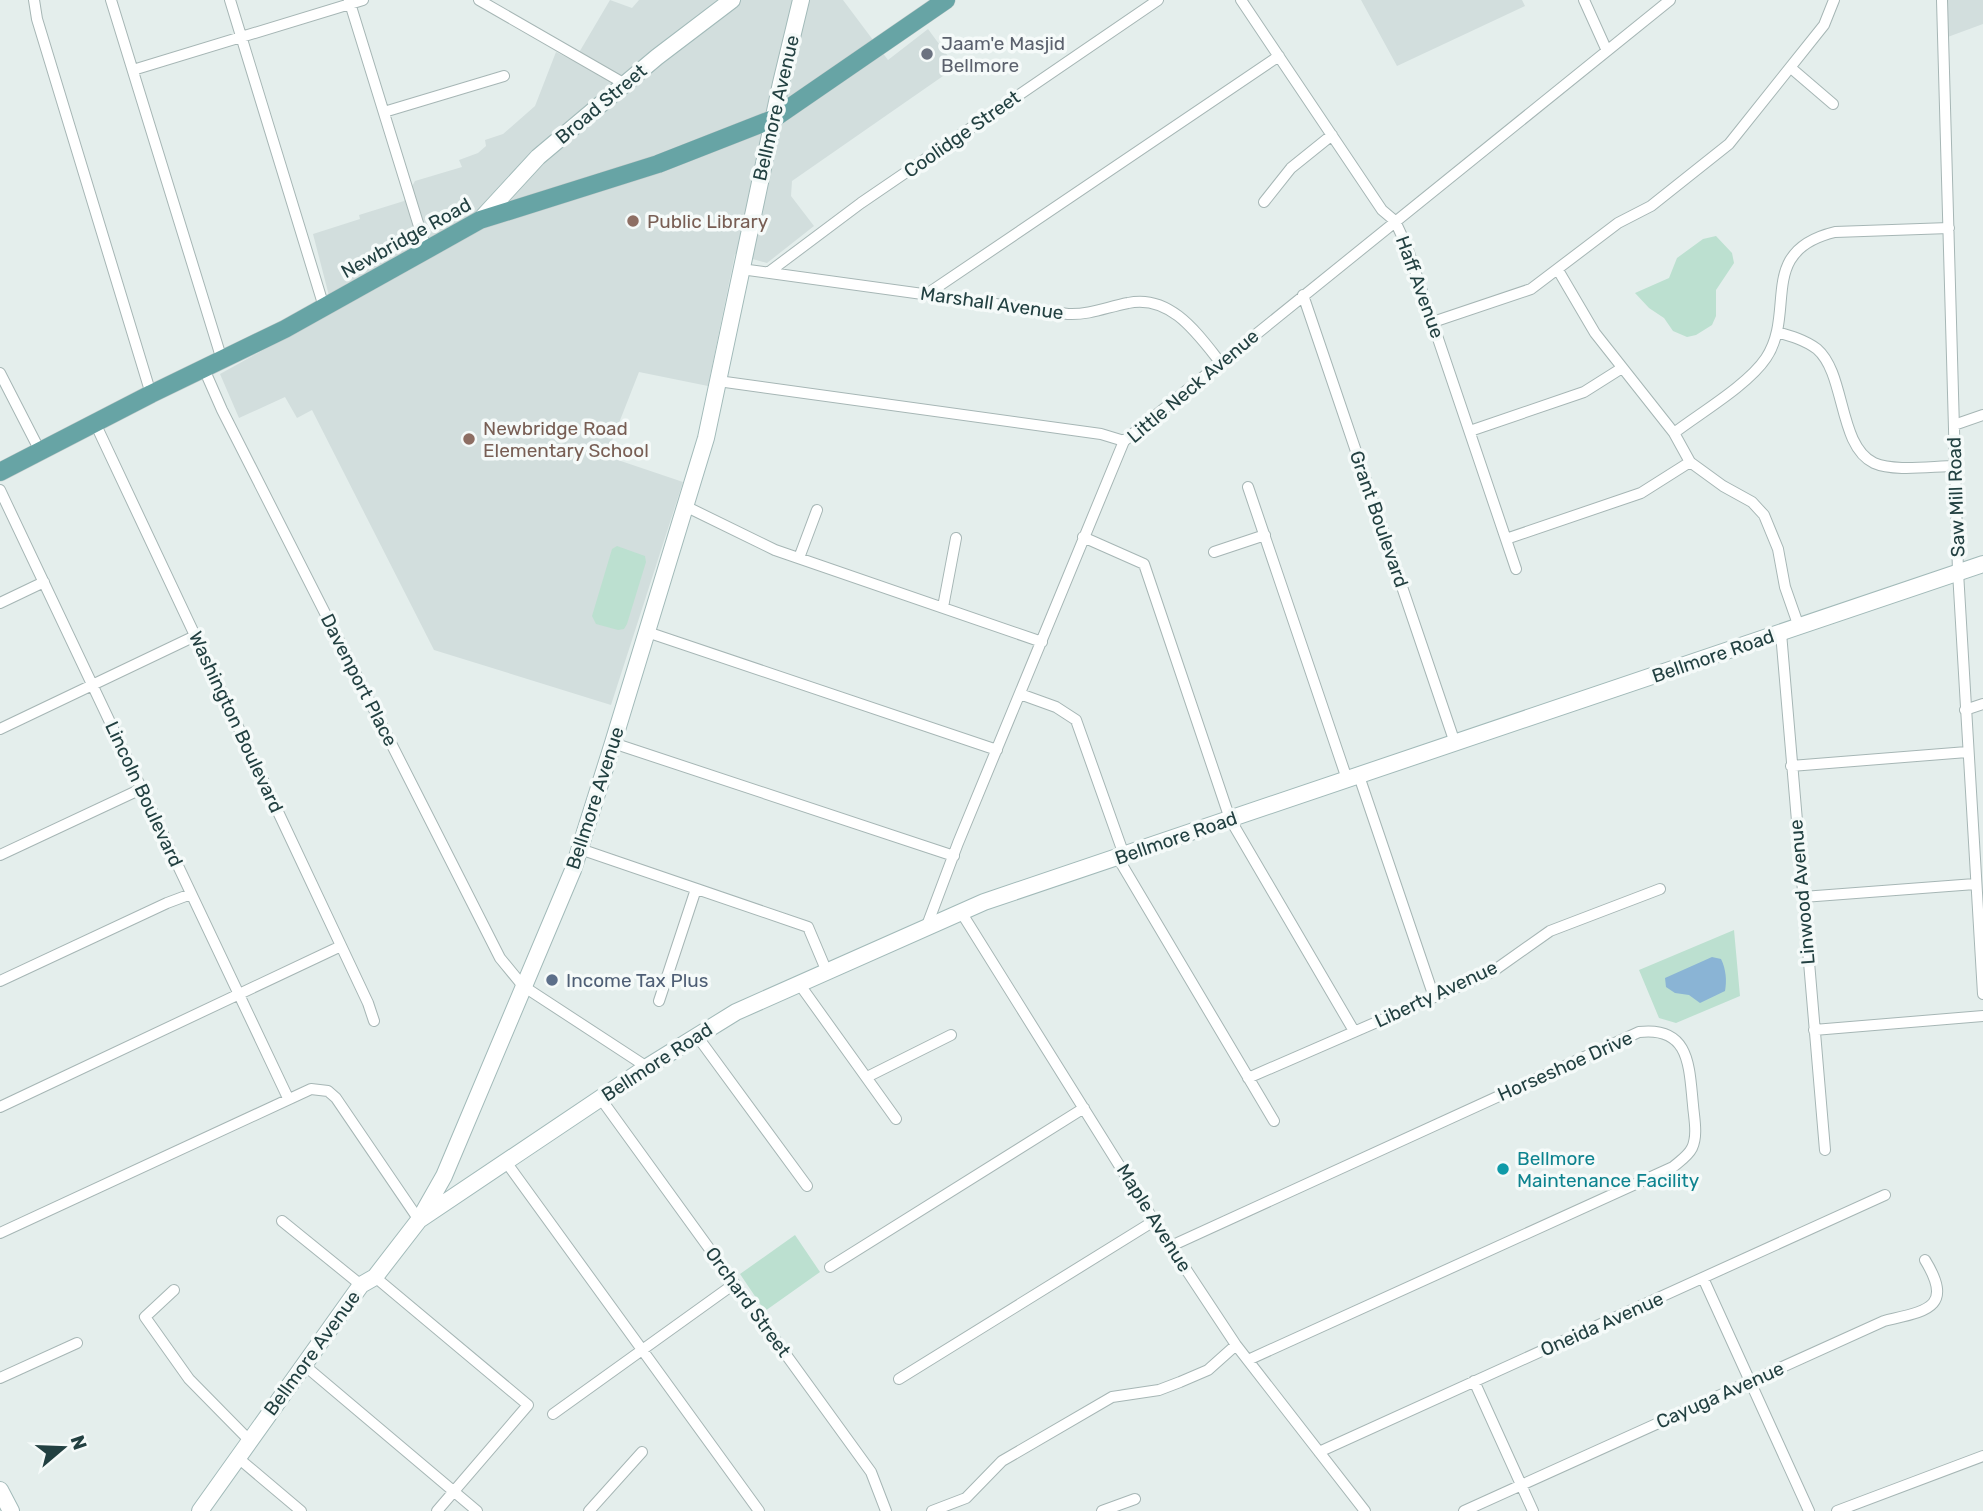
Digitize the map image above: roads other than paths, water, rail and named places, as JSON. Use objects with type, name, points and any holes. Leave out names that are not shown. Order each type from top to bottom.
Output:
[{"type":"main road","name":"Broad Street","points":[[480,220],[538,157],[732,0]]},
{"type":"main road","name":"Bellmore Avenue","points":[[200,1511],[304,1365],[419,1220],[444,1176],[573,870],[706,438],[800,0]]},
{"type":"main road","name":"Newbridge Road","points":[[0,472],[150,394],[285,329],[480,220],[646,168],[773,119],[946,0]]},
{"type":"main road","name":"Bellmore Road","points":[[419,1220],[736,1012],[984,902],[1983,564]]},
{"type":"main road","points":[[0,1490],[11,1511]]},
{"type":"street","points":[[34,0],[37,19],[150,394]]},
{"type":"street","points":[[111,0],[222,360]]},
{"type":"street","points":[[230,0],[324,307]]},
{"type":"street","points":[[133,70],[363,0]]},
{"type":"street","points":[[480,0],[625,84]]},
{"type":"street","name":"Coolidge Street","points":[[769,272],[861,204],[1158,0]]},
{"type":"street","name":"Haff Avenue","points":[[1241,0],[1382,210],[1395,221],[1407,247],[1516,569]]},
{"type":"street","points":[[1584,0],[1607,51]]},
{"type":"street","name":"Little Neck Avenue","points":[[926,928],[1124,441],[1670,0]]},
{"type":"street","points":[[1433,322],[1531,289],[1618,223],[1651,206],[1738,134],[1824,25],[1834,0]]},
{"type":"street","name":"Saw Mill Road","points":[[1942,0],[1958,572],[1967,752],[1978,845],[1975,884],[1983,994]]},
{"type":"street","points":[[350,2],[426,249]]},
{"type":"street","points":[[927,294],[1279,56]]},
{"type":"street","points":[[1791,68],[1833,104]]},
{"type":"street","points":[[384,112],[504,76]]},
{"type":"street","points":[[1264,202],[1291,168],[1332,135]]},
{"type":"street","points":[[1674,433],[1760,367],[1777,332],[1782,280],[1790,262],[1806,243],[1821,235],[1835,232],[1949,228]]},
{"type":"street","name":"Marshall Avenue","points":[[741,269],[1068,314],[1095,313],[1130,302],[1157,304],[1184,320],[1220,362]]},
{"type":"street","points":[[1558,270],[1595,333],[1674,433],[1690,462],[1752,502],[1764,515],[1778,549],[1785,587],[1799,627]]},
{"type":"street","name":"Grant Boulevard","points":[[1303,295],[1455,743]]},
{"type":"street","points":[[1777,332],[1799,338],[1819,351],[1828,365],[1850,430],[1863,455],[1874,463],[1890,467],[1955,466]]},
{"type":"street","points":[[1470,431],[1584,392],[1622,368]]},
{"type":"street","name":"Davenport Place","points":[[204,369],[228,422],[500,958],[523,986],[647,1068]]},
{"type":"street","points":[[0,373],[40,451]]},
{"type":"street","points":[[718,381],[1101,434],[1124,441]]},
{"type":"street","points":[[1954,425],[1983,415]]},
{"type":"street","name":"Washington Boulevard","points":[[95,423],[368,1003],[373,1021]]},
{"type":"street","points":[[1506,539],[1641,493],[1690,462]]},
{"type":"street","points":[[1248,487],[1434,997]]},
{"type":"street","name":"Lincoln Boulevard","points":[[0,490],[288,1098]]},
{"type":"street","points":[[685,506],[775,550],[1042,642]]},
{"type":"street","points":[[800,558],[817,510]]},
{"type":"street","points":[[1214,552],[1265,535]]},
{"type":"street","points":[[1083,537],[1144,564],[1230,819],[1354,1031]]},
{"type":"street","points":[[943,607],[956,538]]},
{"type":"street","points":[[0,603],[44,582]]},
{"type":"street","points":[[647,632],[997,750]]},
{"type":"street","name":"Linwood Avenue","points":[[1781,633],[1825,1150]]},
{"type":"street","points":[[0,730],[195,636]]},
{"type":"street","points":[[1020,694],[1056,707],[1076,720],[1121,856],[1274,1121]]},
{"type":"street","points":[[1965,710],[1983,704]]},
{"type":"street","points":[[614,743],[954,856]]},
{"type":"street","points":[[1791,766],[1967,752]]},
{"type":"street","points":[[0,855],[141,789]]},
{"type":"street","points":[[580,849],[808,927],[827,972]]},
{"type":"street","points":[[1802,897],[1975,884]]},
{"type":"street","points":[[659,1001],[696,889]]},
{"type":"street","name":"Liberty Avenue","points":[[1248,1078],[1492,972],[1550,931],[1660,889]]},
{"type":"street","points":[[0,981],[191,894]]},
{"type":"street","name":"Maple Avenue","points":[[961,912],[1154,1221],[1236,1345],[1365,1511]]},
{"type":"street","points":[[0,1107],[341,946]]},
{"type":"street","points":[[800,985],[896,1119]]},
{"type":"street","points":[[1814,1030],[1983,1016]]},
{"type":"street","name":"Horseshoe Drive","points":[[1171,1246],[1639,1032],[1655,1030],[1670,1035],[1683,1048],[1689,1065],[1695,1132],[1692,1147],[1673,1167],[1248,1360]]},
{"type":"street","points":[[867,1077],[951,1035]]},
{"type":"street","points":[[696,1036],[807,1186]]},
{"type":"street","points":[[0,1233],[305,1090],[321,1088],[336,1098],[419,1220]]},
{"type":"street","name":"Orchard Street","points":[[601,1099],[871,1472],[886,1511]]},
{"type":"street","points":[[830,1267],[1084,1108]]},
{"type":"street","points":[[506,1162],[759,1511]]},
{"type":"street","name":"Oneida Avenue","points":[[1319,1452],[1885,1195]]},
{"type":"street","points":[[282,1221],[368,1281],[528,1405],[437,1511]]},
{"type":"street","points":[[899,1379],[1154,1221]]},
{"type":"street","name":"Cayuga Avenue","points":[[1464,1511],[1884,1321],[1925,1311],[1935,1303],[1938,1293],[1935,1276],[1925,1260]]},
{"type":"street","points":[[1703,1278],[1809,1511]]},
{"type":"street","points":[[553,1414],[734,1284]]},
{"type":"street","points":[[174,1290],[145,1317],[189,1379],[250,1440]]},
{"type":"street","points":[[0,1378],[77,1343]]},
{"type":"street","points":[[932,1511],[966,1498],[1002,1461],[1112,1396],[1159,1390],[1180,1382],[1208,1370],[1236,1345]]},
{"type":"street","points":[[304,1365],[477,1511]]},
{"type":"street","points":[[1474,1381],[1534,1511]]},
{"type":"street","points":[[589,1511],[642,1452]]},
{"type":"street","points":[[1837,1511],[1983,1456]]},
{"type":"street","points":[[237,1457],[301,1511]]},
{"type":"street","points":[[1102,1511],[1135,1499]]},
{"type":"water","points":[[1712,957],[1721,959],[1723,963],[1726,975],[1725,991],[1700,1003],[1689,995],[1675,993],[1666,987],[1665,978]]},
{"type":"place","name":"Jaam'e Masjid Bellmore","points":[[927,54]]},
{"type":"place","name":"Public Library","points":[[633,221]]},
{"type":"place","name":"Newbridge Road Elementary School","points":[[469,439]]},
{"type":"place","name":"Income Tax Plus","points":[[552,980]]},
{"type":"place","name":"Bellmore Maintenance Facility","points":[[1503,1169]]}]
